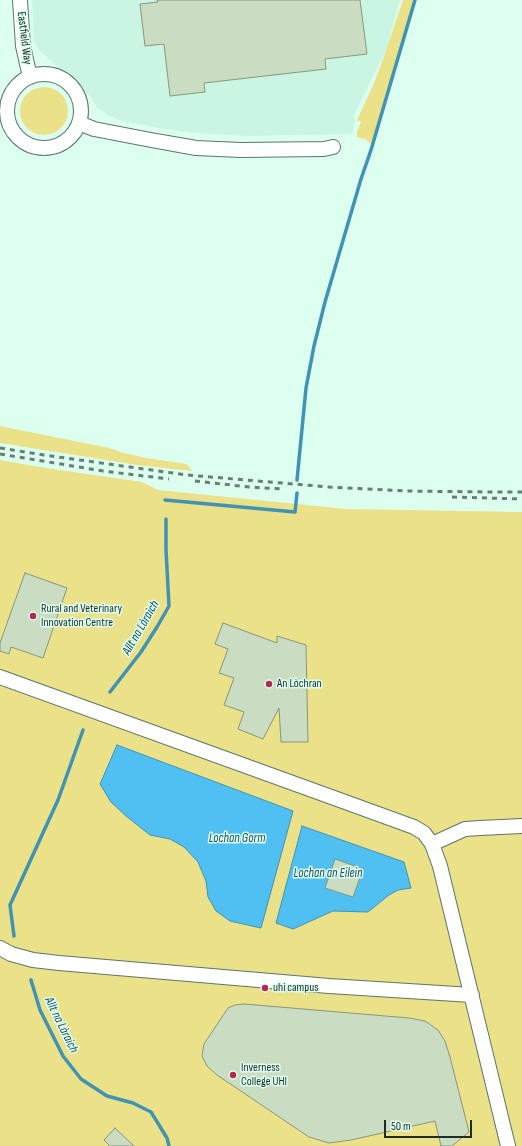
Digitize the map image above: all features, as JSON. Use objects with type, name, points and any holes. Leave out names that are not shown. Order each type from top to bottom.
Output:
[{"type":"street","name":"Eastfield Way","points":[[20,0],[23,46],[30,77]]},
{"type":"street","points":[[38,74],[56,76],[71,85],[78,96],[81,109],[79,123],[74,133],[65,142],[42,148],[23,142],[16,135],[4,117],[14,89],[21,82],[38,74]]},
{"type":"street","points":[[79,123],[94,129],[196,148],[241,150],[324,149],[333,147]]},
{"type":"street","points":[[0,677],[414,827],[424,833],[432,844],[440,866],[508,1146]]},
{"type":"street","points":[[432,844],[465,829],[522,826]]},
{"type":"street","points":[[0,948],[11,954],[33,960],[59,963],[329,986],[472,994]]},
{"type":"shaded area","points":[[32,0],[400,0],[386,50],[353,117],[356,119],[352,134],[248,136],[194,133],[159,128],[122,121],[107,115],[97,107],[90,96],[40,51],[34,42]]},
{"type":"shaded area","points":[[403,0],[415,0],[371,144],[365,139],[357,137],[357,131],[361,122],[357,120],[374,83]]},
{"type":"shaded area","points":[[39,87],[49,87],[61,94],[68,106],[68,116],[61,128],[49,135],[39,135],[31,131],[24,124],[20,116],[20,106],[24,98],[31,91]]},
{"type":"shaded area","points":[[0,426],[109,448],[146,458],[187,464],[192,471],[137,465],[0,443]]},
{"type":"shaded area","points":[[0,460],[142,482],[158,490],[346,509],[522,512],[522,1146],[0,1146]]},
{"type":"water","name":"Lochan Gorm","points":[[117,745],[293,811],[261,928],[230,921],[216,911],[208,897],[206,881],[198,862],[184,847],[170,839],[150,835],[111,802],[100,784]]},
{"type":"water","name":"Lochan an Eilein","points":[[302,826],[404,862],[411,888],[398,890],[389,895],[368,912],[333,911],[293,929],[276,923]]},
{"type":"building","points":[[157,0],[360,0],[367,54],[325,59],[326,69],[204,83],[205,92],[170,96],[164,44],[145,46],[140,4],[158,2]]},
{"type":"building","name":"Rural and Veterinary Innovation Centre","points":[[25,573],[67,588],[43,658],[11,647],[9,654],[0,651],[0,643]]},
{"type":"building","name":"An Lòchran","points":[[223,623],[277,643],[277,636],[306,645],[308,742],[281,742],[279,708],[263,739],[238,729],[244,712],[224,705],[234,678],[219,673],[228,649],[215,644]]},
{"type":"building","points":[[335,859],[363,869],[353,897],[325,888]]},
{"type":"building","points":[[244,1004],[409,1018],[425,1021],[438,1030],[445,1041],[469,1132],[452,1146],[441,1146],[435,1121],[351,1140],[329,1143],[309,1137],[217,1075],[207,1066],[202,1056],[204,1044],[228,1008],[235,1005]]},
{"type":"building","points":[[115,1128],[134,1146],[110,1146],[104,1140]]},
{"type":"waterway","points":[[297,480],[306,388],[314,346],[325,302],[415,0]]},
{"type":"waterway","name":"Allt na Làraich","points":[[165,500],[295,512],[297,493]]},
{"type":"waterway","name":"Allt na Làraich","points":[[110,692],[141,652],[169,606],[166,519]]},
{"type":"waterway","name":"Allt na Làraich","points":[[14,936],[10,905],[58,800],[83,730]]},
{"type":"waterway","name":"Allt na Làraich","points":[[31,980],[40,1010],[63,1056],[81,1079],[107,1096],[133,1103],[151,1112],[167,1138],[169,1146]]},
{"type":"railway","points":[[0,448],[187,475],[329,487],[405,491],[522,492]]},
{"type":"railway","points":[[0,454],[103,471],[169,479]]},
{"type":"railway","points":[[195,481],[282,489]]},
{"type":"railway","points":[[452,497],[522,499]]},
{"type":"place","name":"Rural and Veterinary Innovation Centre","points":[[33,616]]},
{"type":"place","name":"An Lòchran","points":[[269,684]]},
{"type":"place","name":"uhi campus","points":[[265,988]]},
{"type":"place","name":"Inverness College UHI","points":[[233,1075]]}]
